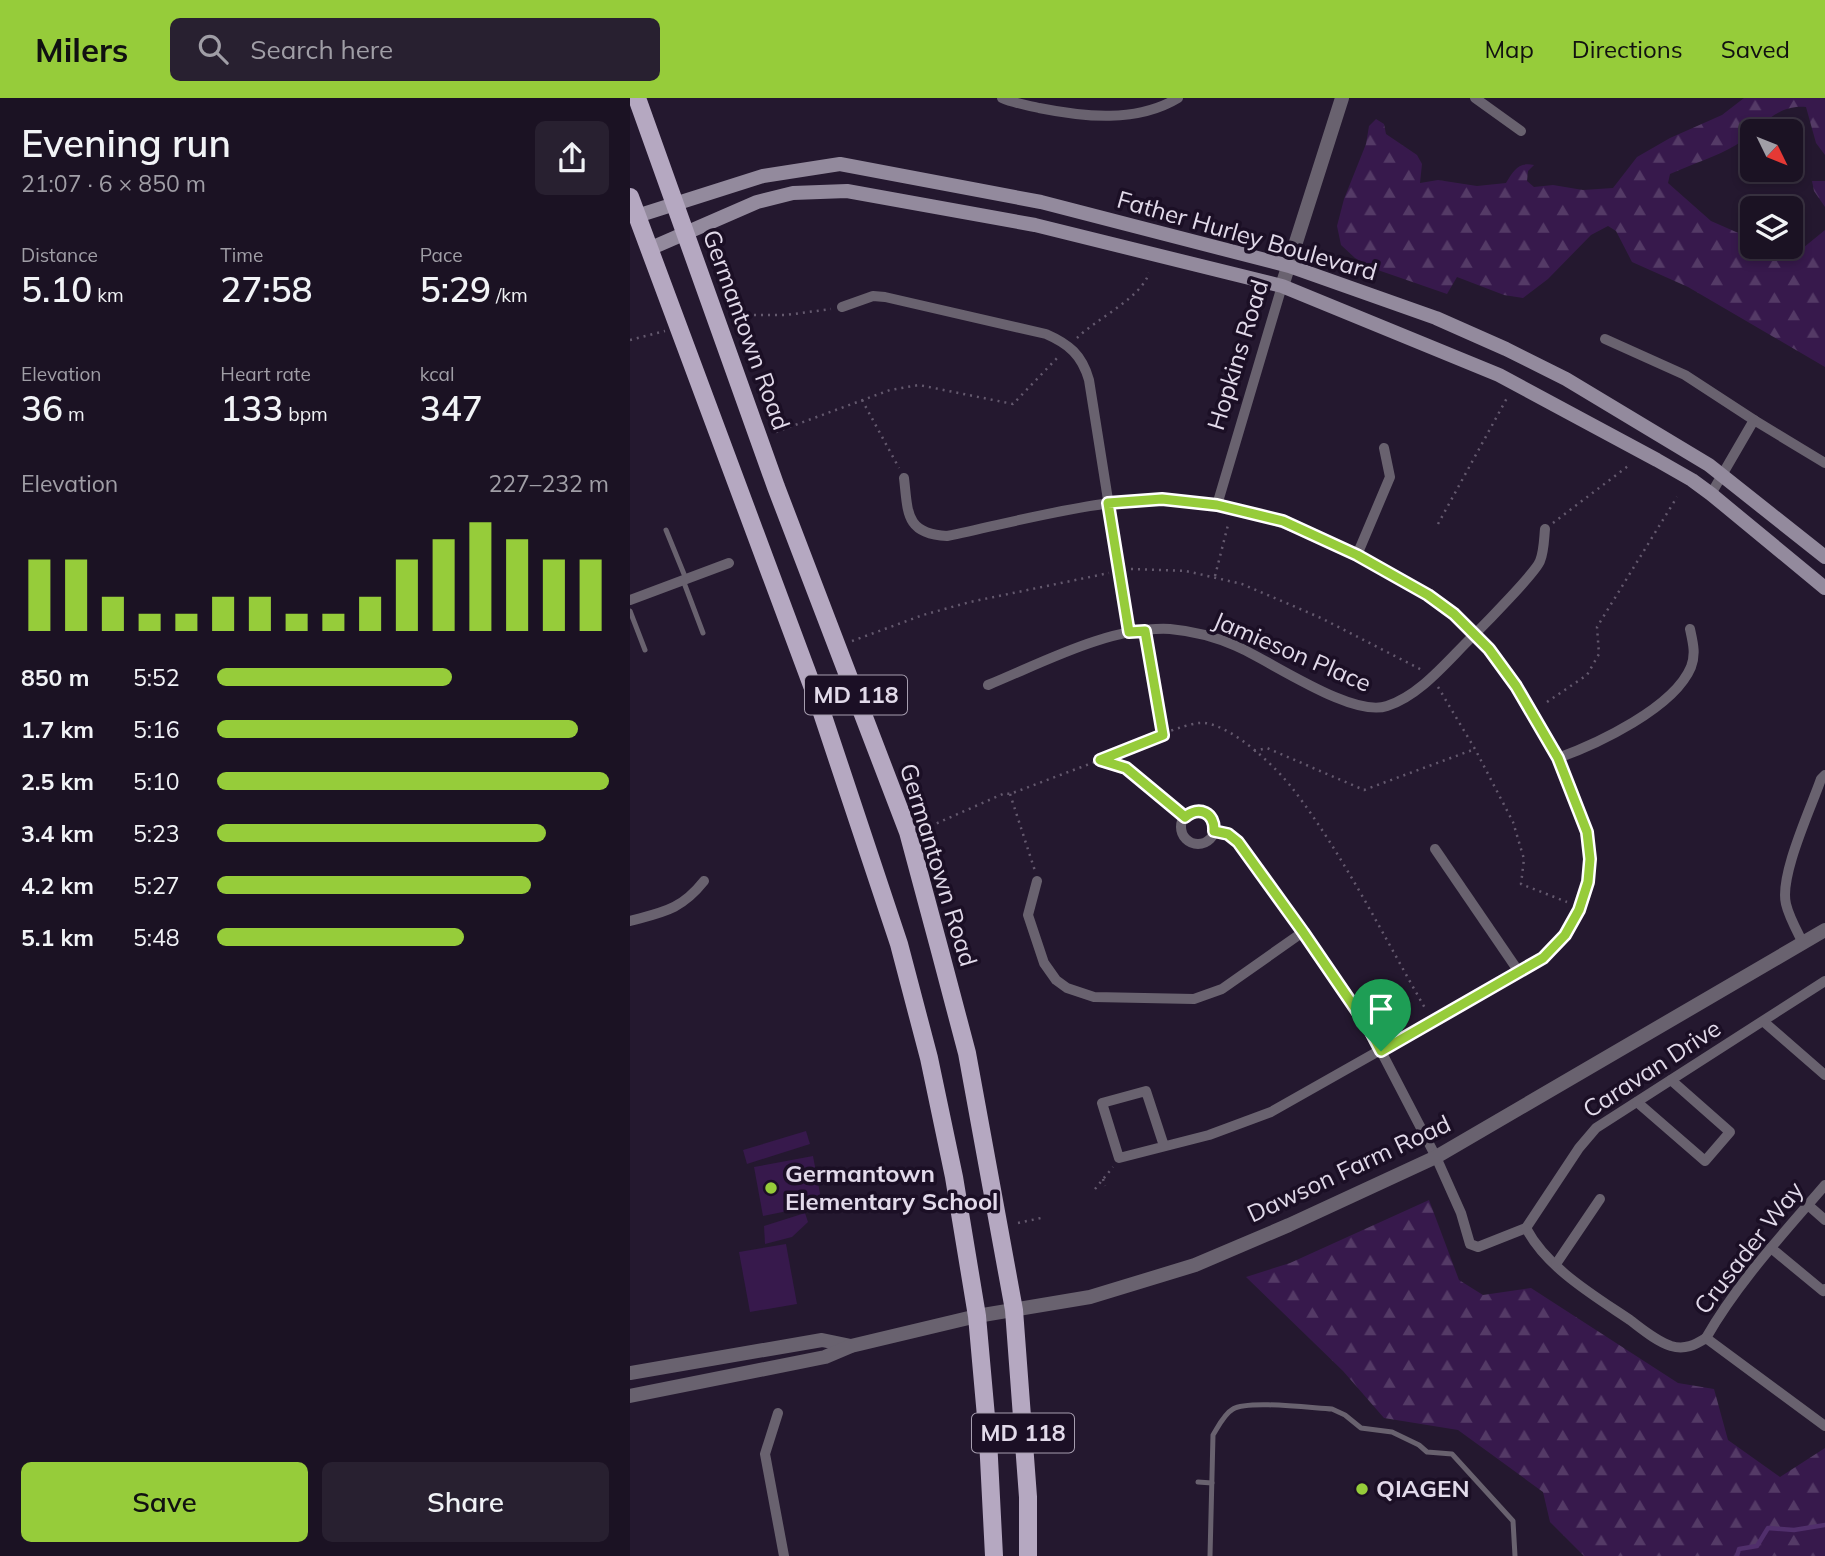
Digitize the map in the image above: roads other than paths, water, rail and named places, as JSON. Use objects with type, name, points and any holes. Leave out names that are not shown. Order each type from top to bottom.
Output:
[{"type":"main road","name":"Germantown Road","points":[[637,98],[776,487],[908,832],[967,1053],[1014,1310],[1028,1497],[1028,1556]]},
{"type":"main road","name":"Father Hurley Boulevard","points":[[637,216],[763,176],[840,164],[1041,202],[1289,266],[1436,318],[1566,379],[1721,473],[1825,557]]},
{"type":"main road","name":"Father Hurley Boulevard","points":[[649,249],[758,202],[793,193],[847,191],[1035,225],[1282,286],[1499,375],[1657,460],[1711,494],[1825,588]]},
{"type":"main road","name":"MD 118","points":[[630,197],[820,707],[899,944],[929,1058],[954,1177],[977,1316],[988,1439],[994,1556]]},
{"type":"street","points":[[1002,98],[1066,114],[1107,117],[1144,111],[1178,98]]},
{"type":"street","name":"Hopkins Road","points":[[1217,505],[1282,286],[1342,98]]},
{"type":"street","points":[[1475,98],[1521,131]]},
{"type":"street","points":[[842,307],[873,296],[885,297],[1046,334],[1066,342],[1077,354],[1085,366],[1089,380],[1129,632]]},
{"type":"street","points":[[1605,339],[1685,375],[1825,463]]},
{"type":"street","points":[[1711,494],[1754,420]]},
{"type":"street","points":[[1357,555],[1390,477],[1384,447]]},
{"type":"street","points":[[904,478],[909,520],[918,528],[935,535],[947,536],[1108,503],[1162,499],[1217,505],[1283,521],[1357,555],[1428,595],[1475,634],[1516,686],[1558,758],[1587,832],[1590,859],[1588,882],[1579,910],[1565,935],[1543,958],[1381,1051],[1271,1112],[1209,1135],[1119,1158],[1102,1103],[1146,1091],[1164,1146]]},
{"type":"street","name":"Jamieson Place","points":[[988,685],[1110,635],[1169,629],[1212,637],[1239,647],[1344,702],[1372,708],[1387,707],[1415,691],[1475,634],[1540,562],[1545,529]]},
{"type":"street","points":[[631,596],[729,563]]},
{"type":"street","points":[[1558,758],[1628,726],[1675,690],[1692,665],[1695,652],[1690,629]]},
{"type":"street","points":[[1803,943],[1786,904],[1787,874],[1821,779],[1825,775]]},
{"type":"street","points":[[1195,811],[1206,812],[1213,820],[1214,831],[1204,843],[1189,841],[1181,827],[1185,817],[1195,811]]},
{"type":"street","points":[[1214,831],[1228,834],[1238,842],[1370,1030],[1436,1157],[1461,1213],[1470,1244],[1478,1247],[1526,1228],[1532,1239],[1581,1287],[1650,1335],[1670,1346],[1693,1346],[1706,1338],[1825,1426]]},
{"type":"street","points":[[1435,849],[1519,972]]},
{"type":"street","points":[[630,921],[684,903],[704,881]]},
{"type":"street","points":[[1038,881],[1028,915],[1044,963],[1056,980],[1067,988],[1094,997],[1194,999],[1222,989],[1303,932]]},
{"type":"street","name":"Dawson Farm Road","points":[[630,1396],[825,1357],[851,1346],[977,1316],[1090,1297],[1195,1265],[1436,1157],[1825,930]]},
{"type":"street","name":"Caravan Drive","points":[[1526,1228],[1595,1128],[1825,981]]},
{"type":"street","points":[[1764,1021],[1825,1075]]},
{"type":"street","points":[[1637,1102],[1704,1161],[1730,1132],[1671,1080]]},
{"type":"street","name":"Crusader Way","points":[[1706,1338],[1719,1315],[1771,1248],[1825,1185]]},
{"type":"street","points":[[1556,1264],[1600,1199]]},
{"type":"street","points":[[1808,1205],[1825,1220]]},
{"type":"street","points":[[1771,1248],[1823,1291],[1825,1289]]},
{"type":"street","name":"Dawson Farm Road","points":[[630,1373],[822,1340],[851,1346]]},
{"type":"street","points":[[778,1413],[765,1454],[785,1556]]},
{"type":"lane","points":[[666,530],[703,633]]},
{"type":"lane","points":[[630,611],[645,650]]},
{"type":"lane","points":[[1210,1556],[1213,1435],[1233,1409],[1247,1405],[1332,1409],[1345,1415],[1361,1428],[1392,1432],[1419,1445],[1427,1452],[1452,1454],[1513,1521],[1514,1556]]},
{"type":"lane","points":[[1198,1482],[1212,1483]]},
{"type":"waterway","points":[[1737,1556],[1739,1549],[1757,1546],[1768,1528],[1794,1530],[1825,1525]]},
{"type":"place","name":"Germantown Elementary School","points":[[771,1188]]},
{"type":"place","name":"QIAGEN","points":[[1362,1489]]}]
